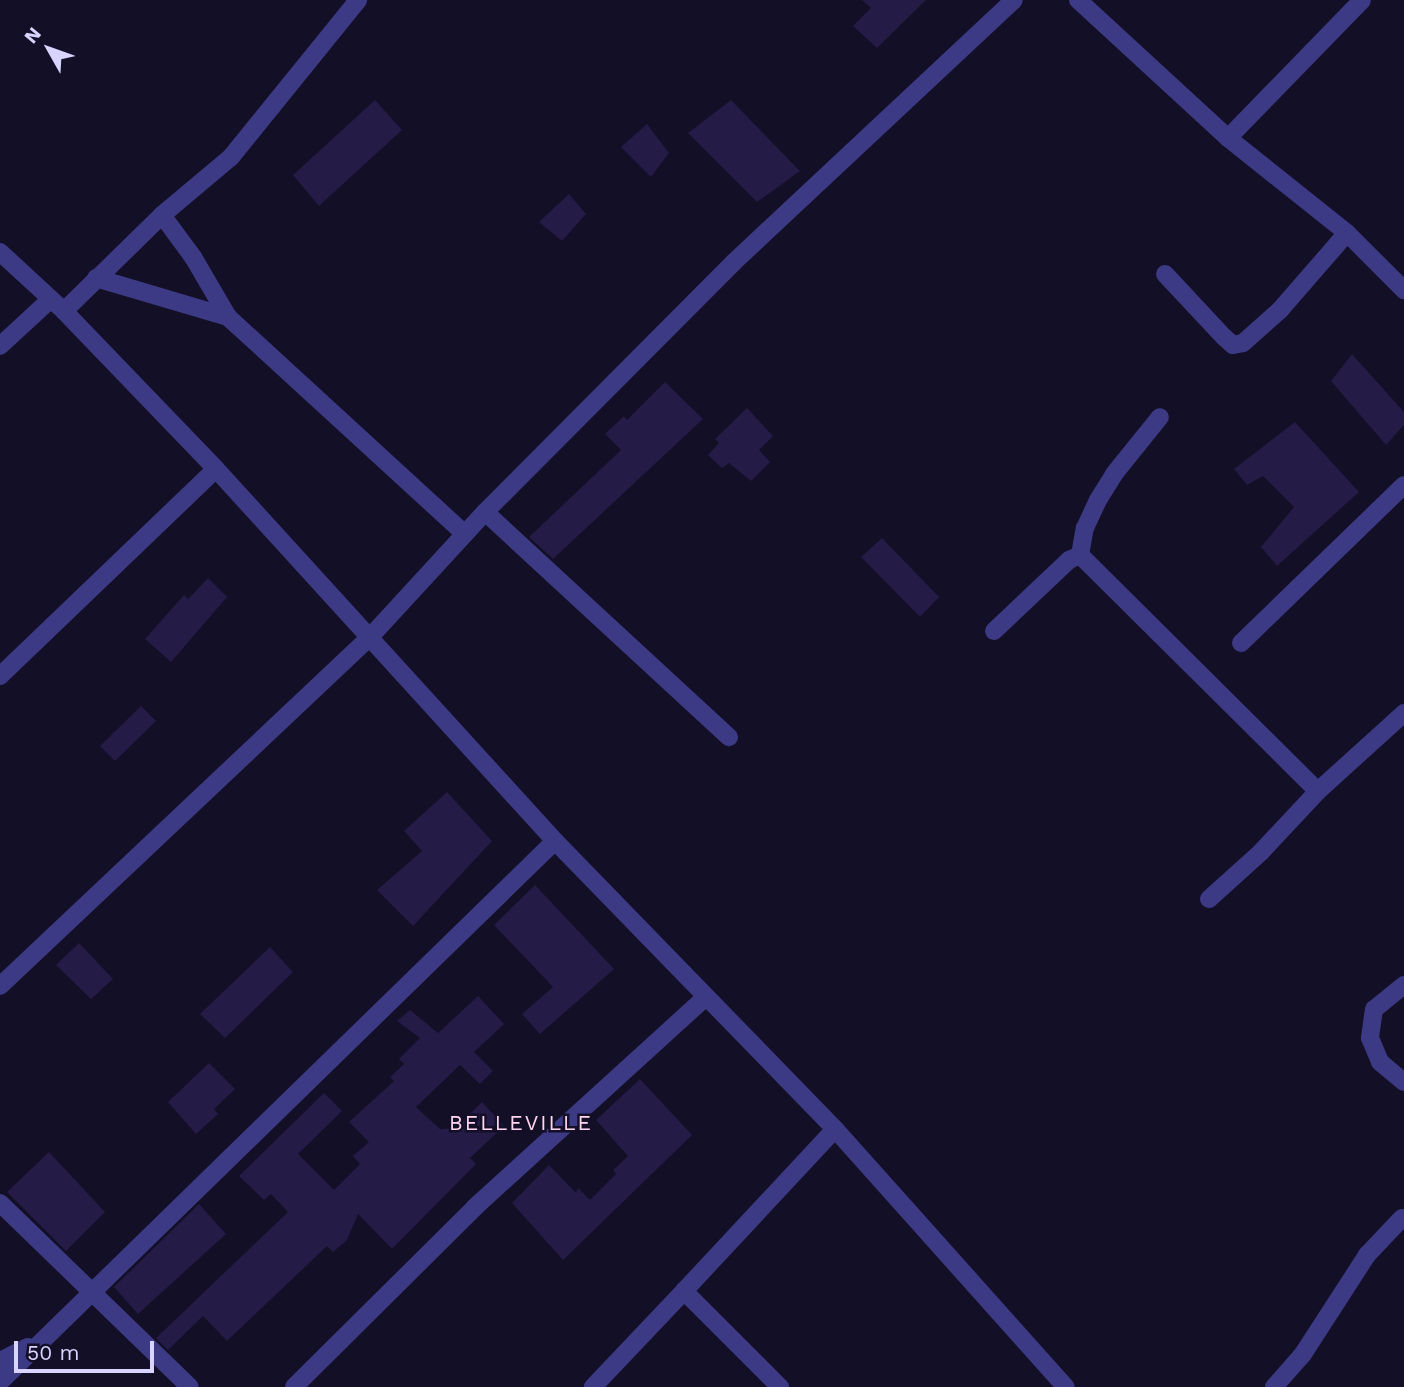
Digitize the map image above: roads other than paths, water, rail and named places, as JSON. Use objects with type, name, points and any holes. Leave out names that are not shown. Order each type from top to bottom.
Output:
[{"type":"street","points":[[0,346],[96,278],[162,215],[230,157],[358,0]]},
{"type":"street","points":[[0,986],[371,636],[485,512],[734,262],[1014,0]]},
{"type":"street","points":[[1078,0],[1228,138],[1347,233],[1404,290]]},
{"type":"street","points":[[1228,138],[1362,0]]},
{"type":"street","points":[[162,215],[193,257],[228,317],[465,534]]},
{"type":"street","points":[[1164,274],[1234,345],[1243,343],[1280,310],[1347,233]]},
{"type":"street","points":[[0,252],[58,305],[216,469],[555,841],[835,1129],[1066,1387]]},
{"type":"street","points":[[96,278],[228,317]]},
{"type":"street","points":[[1080,555],[1085,528],[1098,500],[1114,474],[1160,417]]},
{"type":"street","points":[[0,676],[216,469]]},
{"type":"street","points":[[1241,643],[1404,485]]},
{"type":"street","points":[[485,512],[729,737]]},
{"type":"street","points":[[994,631],[1069,560],[1080,555]]},
{"type":"street","points":[[1080,555],[1318,791]]},
{"type":"street","points":[[1209,899],[1261,852],[1318,791],[1404,713]]},
{"type":"street","points":[[0,1382],[555,841]]},
{"type":"street","points":[[1404,985],[1374,1009],[1370,1038],[1380,1062],[1404,1082]]},
{"type":"street","points":[[294,1387],[475,1208],[706,997]]},
{"type":"street","points":[[593,1387],[835,1129]]},
{"type":"street","points":[[0,1203],[190,1387]]},
{"type":"street","points":[[1274,1387],[1303,1354],[1367,1255],[1402,1218]]},
{"type":"street","points":[[684,1291],[780,1387]]},
{"type":"street","points":[[0,1361],[40,1341]]},
{"type":"district","name":"BELLEVILLE","points":[[521,1123]]}]
